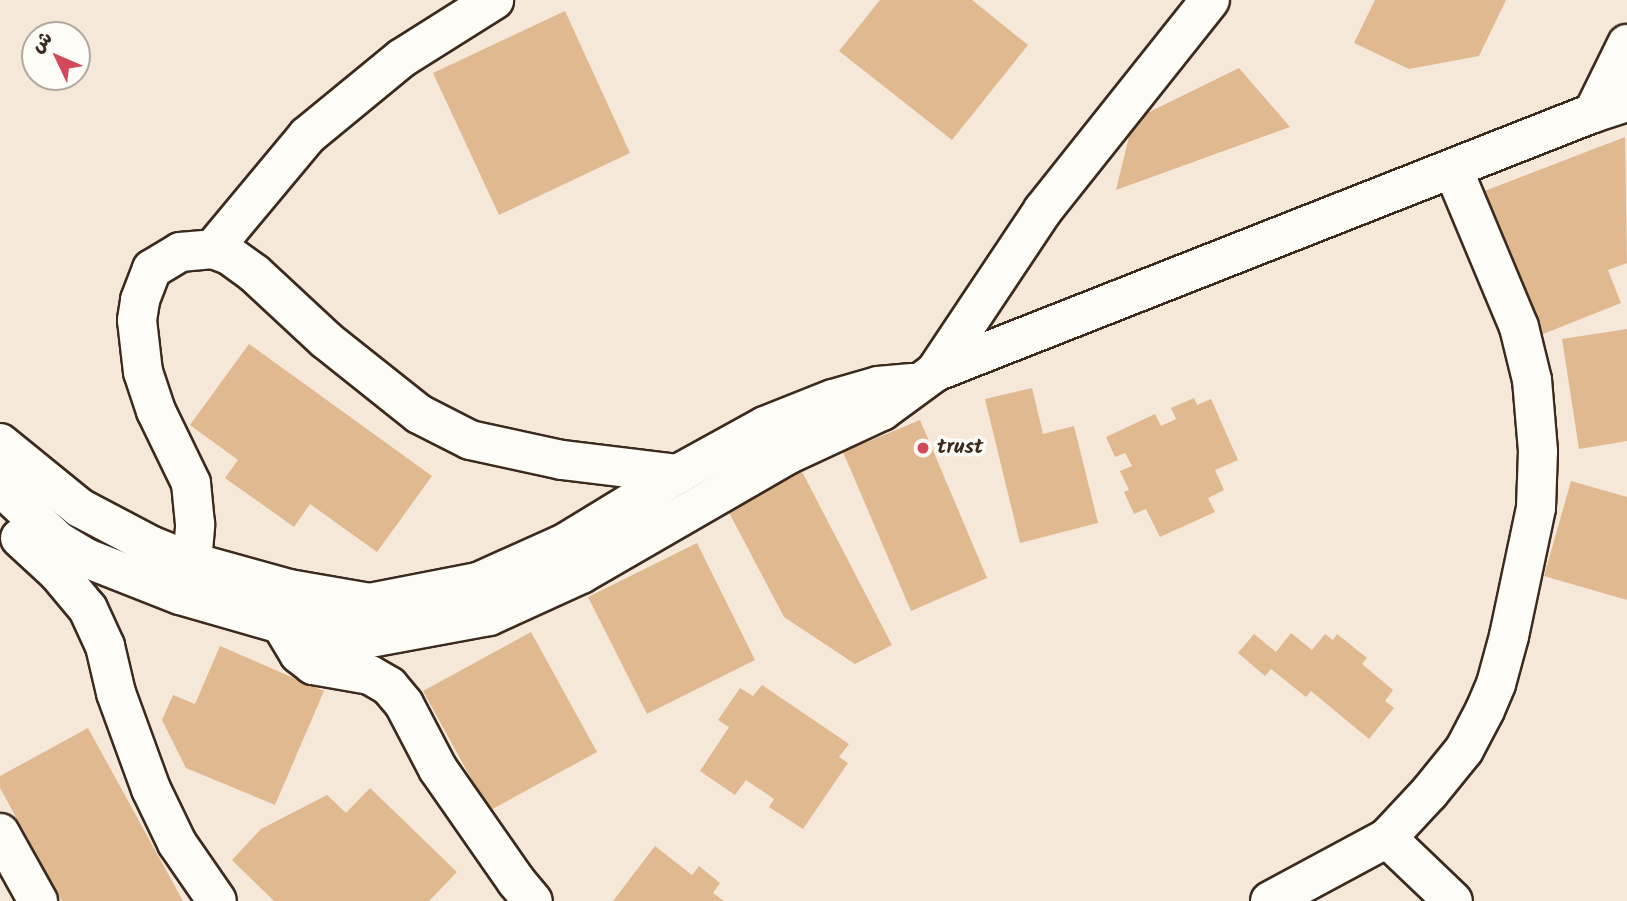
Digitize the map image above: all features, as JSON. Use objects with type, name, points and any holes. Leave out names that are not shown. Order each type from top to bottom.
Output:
[{"type":"street","points":[[213,249],[307,136],[402,58],[494,0]]},
{"type":"street","points":[[0,443],[80,508],[186,579],[281,624],[370,638],[489,616],[581,574],[787,456],[882,411],[927,377],[1043,209],[1210,0]]},
{"type":"street","points":[[0,486],[58,541],[114,570],[289,589],[370,603],[478,582],[565,542],[678,474],[765,426],[833,399],[878,386],[927,377],[1610,107],[1627,44]]},
{"type":"street","points":[[1270,901],[1387,838],[1464,750],[1496,684],[1509,636],[1536,508],[1538,451],[1532,380],[1519,327],[1453,169]]},
{"type":"street","points":[[186,579],[195,524],[191,483],[156,411],[143,372],[137,320],[140,300],[152,269],[180,252],[213,249],[254,272],[326,340],[419,414],[470,440],[562,460],[678,474]]},
{"type":"street","points":[[0,520],[58,573],[88,609],[105,646],[116,693],[151,789],[177,843],[217,901]]},
{"type":"street","points":[[281,624],[299,654],[313,665],[370,675],[389,686],[404,704],[438,769],[516,881],[533,901]]},
{"type":"street","points":[[0,833],[38,901]]},
{"type":"street","points":[[1387,838],[1453,901]]},
{"type":"building","points":[[880,0],[972,0],[1028,45],[952,140],[839,51]]},
{"type":"building","points":[[1375,0],[1506,0],[1479,56],[1409,69],[1354,43]]},
{"type":"building","points":[[565,11],[630,153],[499,215],[433,73]]},
{"type":"building","points":[[1239,68],[1290,127],[1116,190],[1133,120]]},
{"type":"building","points":[[1625,137],[1627,263],[1608,270],[1621,303],[1538,336],[1482,192]]},
{"type":"building","points":[[1627,329],[1627,441],[1579,449],[1562,339]]},
{"type":"building","points":[[249,344],[432,476],[377,552],[310,504],[294,527],[225,478],[238,460],[190,425]]},
{"type":"building","points":[[1032,388],[1043,434],[1074,426],[1098,523],[1020,543],[985,399]]},
{"type":"building","points":[[1194,398],[1197,405],[1211,399],[1238,460],[1215,470],[1224,490],[1208,498],[1215,512],[1160,537],[1146,509],[1134,514],[1124,492],[1129,490],[1120,471],[1132,466],[1125,453],[1115,457],[1106,437],[1155,414],[1161,426],[1176,419],[1171,408]]},
{"type":"building","points":[[920,420],[987,578],[911,611],[843,452]]},
{"type":"building","points":[[798,464],[892,645],[855,664],[784,617],[724,503]]},
{"type":"building","points":[[1571,481],[1627,497],[1627,600],[1544,576]]},
{"type":"building","points":[[697,543],[755,660],[647,714],[588,597]]},
{"type":"building","points":[[531,632],[597,752],[489,811],[423,691]]},
{"type":"building","points":[[1291,633],[1312,650],[1325,634],[1333,640],[1337,634],[1367,658],[1362,664],[1393,690],[1385,701],[1394,708],[1369,739],[1311,691],[1306,697],[1271,669],[1265,676],[1238,653],[1254,634],[1276,652]]},
{"type":"building","points":[[220,646],[324,691],[275,805],[186,768],[162,720],[173,695],[195,704]]},
{"type":"building","points":[[762,685],[849,744],[839,757],[848,763],[803,829],[769,807],[774,799],[746,780],[735,795],[700,771],[729,727],[718,720],[740,688],[753,696]]},
{"type":"building","points":[[88,728],[183,901],[62,901],[0,788],[0,776]]},
{"type":"building","points":[[370,788],[457,872],[429,901],[274,901],[232,860],[261,829],[327,795],[346,813]]},
{"type":"building","points":[[655,846],[692,875],[699,866],[720,883],[713,893],[724,901],[613,901]]},
{"type":"place","name":"trust","points":[[923,448]]}]
